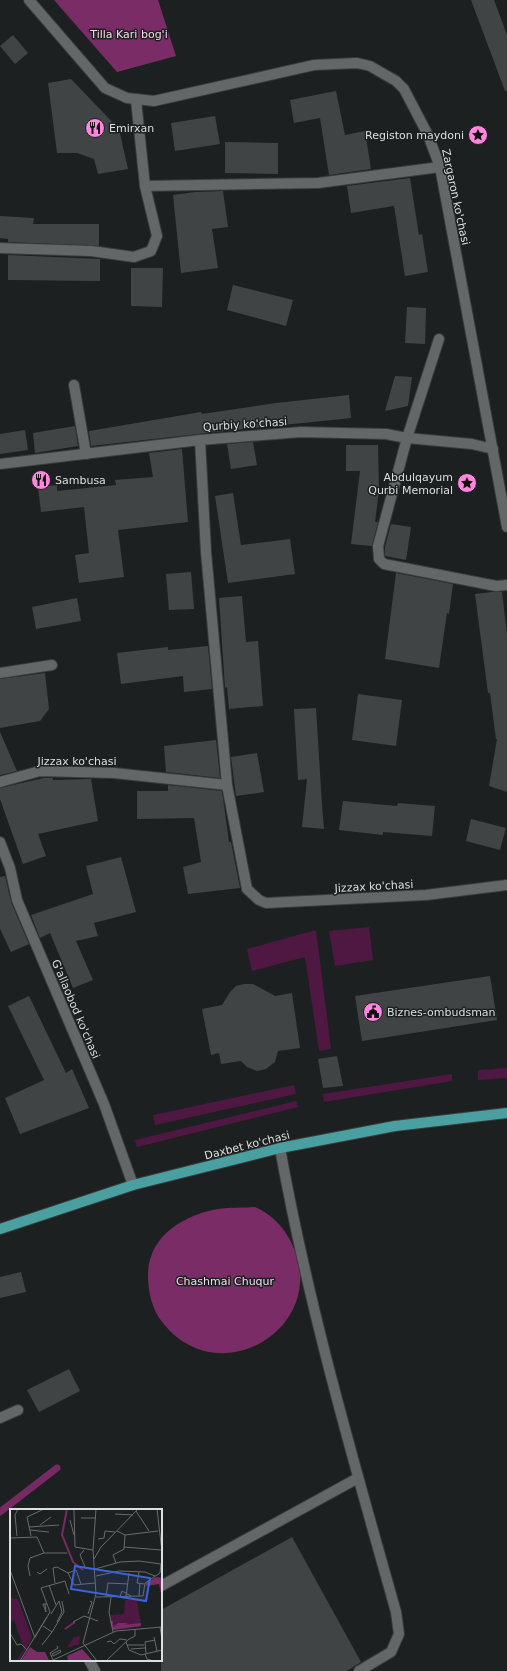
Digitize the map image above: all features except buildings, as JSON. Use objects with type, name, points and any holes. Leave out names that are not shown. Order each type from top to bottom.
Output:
[{"type":"main road","name":"Daxbet ko'chasi","points":[[0,1229],[133,1185],[280,1148],[395,1126],[507,1113]]},
{"type":"street","name":"Zargaron ko'chasi","points":[[29,0],[105,88],[118,95],[136,100],[154,101],[314,65],[357,63],[370,66],[396,81],[404,88],[428,135],[440,167],[507,522]]},
{"type":"street","points":[[0,248],[91,251],[134,257],[151,251],[157,236],[145,186],[136,100]]},
{"type":"street","points":[[145,186],[318,183],[440,167]]},
{"type":"street","points":[[439,339],[407,438],[378,546],[379,559],[384,564],[496,586],[507,585]]},
{"type":"street","points":[[74,385],[86,454]]},
{"type":"street","name":"Qurbiy ko'chasi","points":[[0,464],[200,440],[300,432],[386,434],[407,438],[472,444],[493,449]]},
{"type":"street","points":[[200,440],[206,552],[227,785]]},
{"type":"street","points":[[0,672],[52,665]]},
{"type":"street","name":"Jizzax ko'chasi","points":[[0,782],[40,771],[114,773],[227,785],[247,889],[258,900],[266,903],[426,895],[507,884]]},
{"type":"street","name":"G'allaobod ko'chasi","points":[[0,842],[10,868],[17,900],[104,1104],[133,1185]]},
{"type":"street","points":[[280,1148],[316,1317],[358,1478],[396,1612],[399,1634],[391,1652],[359,1671]]},
{"type":"street","points":[[0,1418],[18,1410]]},
{"type":"street","points":[[162,1585],[358,1478]]},
{"type":"street","points":[[89,1661],[94,1671]]},
{"type":"shaded area","points":[[369,927],[373,960],[335,966],[329,931]]},
{"type":"shaded area","points":[[316,930],[331,1049],[319,1051],[305,957],[252,971],[247,949]]},
{"type":"shaded area","points":[[507,1068],[507,1078],[478,1080],[478,1070]]},
{"type":"shaded area","points":[[452,1074],[452,1081],[324,1102],[323,1094]]},
{"type":"shaded area","points":[[294,1085],[296,1094],[155,1125],[153,1115]]},
{"type":"shaded area","points":[[296,1101],[298,1107],[137,1147],[135,1140]]},
{"type":"green space","name":"Tilla Kari bog'i","points":[[54,0],[158,0],[176,56],[117,72]]},
{"type":"green space","name":"Chashmai Chuqur","points":[[255,1207],[276,1221],[291,1242],[300,1272],[297,1300],[284,1323],[264,1341],[240,1351],[213,1353],[187,1344],[163,1323],[153,1307],[148,1275],[154,1249],[170,1230],[193,1216],[218,1209]]},
{"type":"waterway","points":[[0,1512],[57,1468]]},
{"type":"place","name":"Emirxan","points":[[95,128]]},
{"type":"place","name":"Registon maydoni","points":[[478,135]]},
{"type":"place","name":"Sambusa","points":[[41,480]]},
{"type":"place","name":"Abdulqayum Qurbi Memorial","points":[[467,483]]},
{"type":"place","name":"Biznes-ombudsman","points":[[373,1012]]}]
